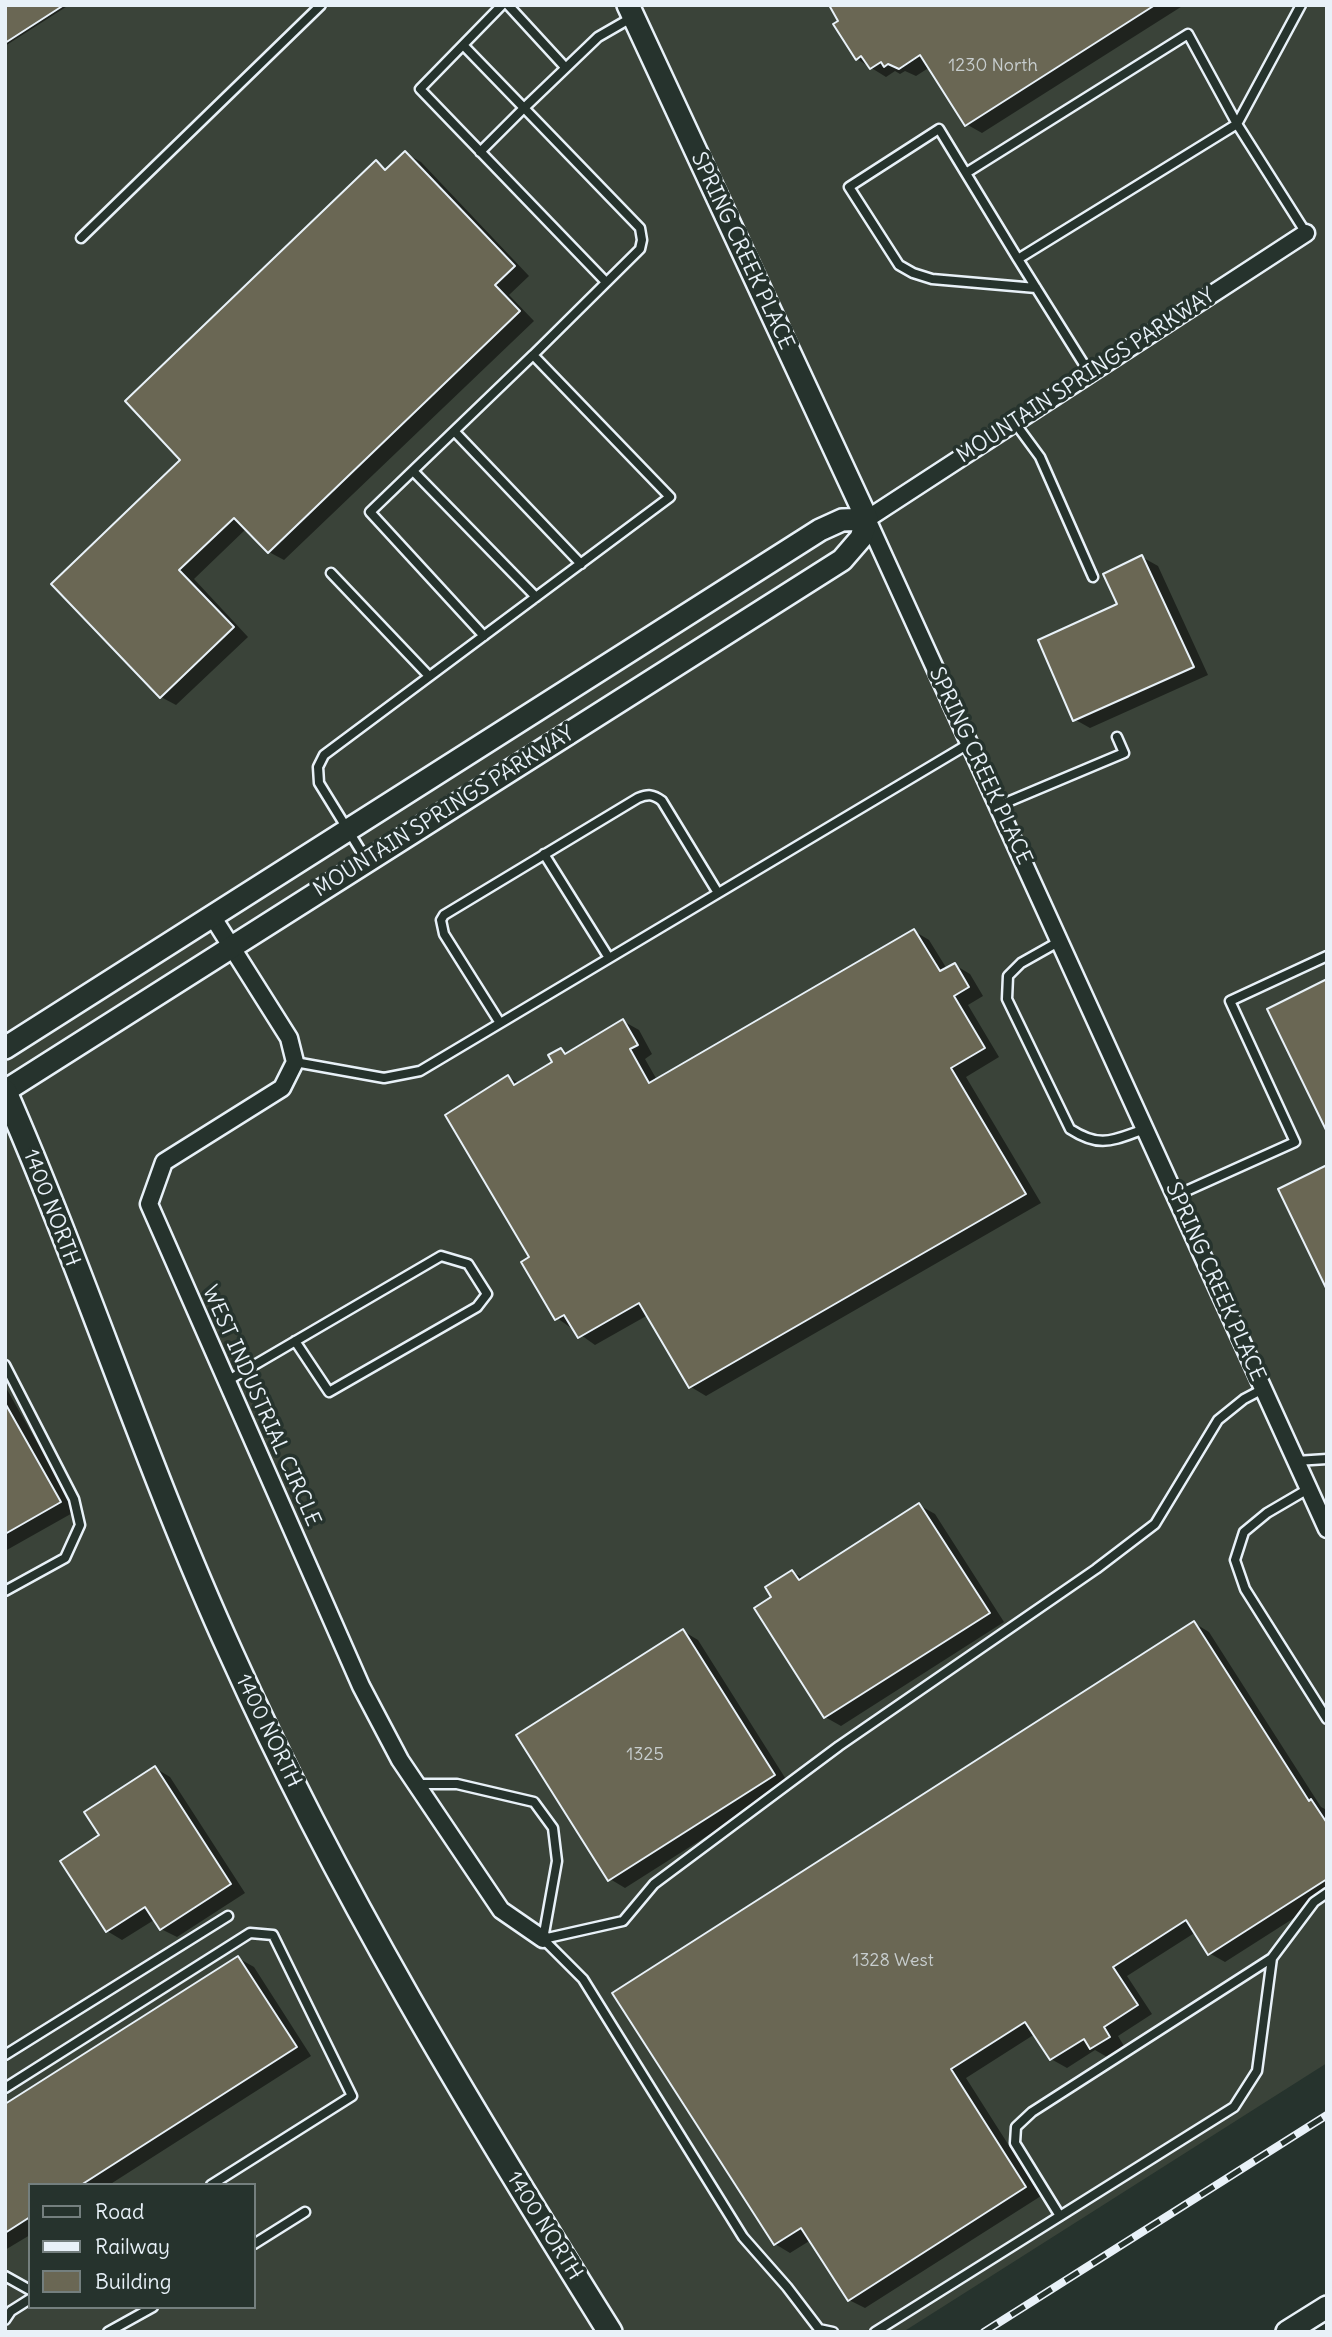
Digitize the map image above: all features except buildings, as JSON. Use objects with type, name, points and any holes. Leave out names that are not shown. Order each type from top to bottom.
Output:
[{"type":"main road","name":"1400 NORTH","points":[[5,1091],[179,1535],[287,1772],[361,1916],[451,2074],[610,2332]]},
{"type":"street","name":"SPRING CREEK PLACE","points":[[631,11],[970,743],[1327,1529]]},
{"type":"street","name":"MOUNTAIN SPRINGS PARKWAY","points":[[5,1048],[820,530],[842,520],[867,519],[1306,233]]},
{"type":"street","name":"MOUNTAIN SPRINGS PARKWAY","points":[[5,1091],[842,560],[861,538],[867,519]]},
{"type":"street","points":[[212,916],[289,1038],[295,1062]]},
{"type":"street","name":"WEST INDUSTRIAL CIRCLE","points":[[295,1062],[282,1088],[164,1162],[149,1204],[361,1686],[400,1760],[501,1910],[543,1939]]},
{"type":"street","points":[[1287,2332],[1327,2307]]},
{"type":"lane","points":[[81,238],[321,5]]},
{"type":"lane","points":[[502,5],[420,89],[606,282]]},
{"type":"lane","points":[[508,5],[565,66]]},
{"type":"lane","points":[[1018,259],[1237,124],[1301,5]]},
{"type":"lane","points":[[480,152],[565,66],[631,11]]},
{"type":"lane","points":[[966,173],[1188,34],[1237,124],[1306,233]]},
{"type":"lane","points":[[463,45],[640,228],[642,240],[640,249],[370,512],[484,636]]},
{"type":"lane","points":[[1036,288],[932,279],[913,273],[899,265],[849,187],[939,129],[1090,374]]},
{"type":"lane","points":[[367,861],[319,783],[318,767],[324,755],[670,497],[533,355]]},
{"type":"lane","points":[[1015,423],[1040,457],[1094,578]]},
{"type":"lane","points":[[454,431],[581,564]]},
{"type":"lane","points":[[413,471],[536,597]]},
{"type":"lane","points":[[331,573],[429,676]]},
{"type":"lane","points":[[998,806],[1124,753],[1117,737]]},
{"type":"lane","points":[[295,1062],[384,1078],[420,1070],[970,743]]},
{"type":"lane","points":[[500,1023],[444,934],[441,920],[444,915],[544,854],[638,798],[647,794],[655,795],[662,801],[718,893]]},
{"type":"lane","points":[[544,854],[609,958]]},
{"type":"lane","points":[[1060,941],[1021,962],[1008,976],[1007,999],[1070,1129],[1087,1140],[1105,1143],[1145,1129]]},
{"type":"lane","points":[[1175,1196],[1295,1142],[1230,1001],[1327,956]]},
{"type":"lane","points":[[227,1381],[295,1341],[441,1256],[468,1264],[487,1294],[477,1307],[328,1392],[295,1341]]},
{"type":"lane","points":[[5,1365],[74,1499],[80,1525],[65,1558],[5,1591]]},
{"type":"lane","points":[[543,1939],[623,1921],[654,1884],[839,1745],[1096,1569],[1155,1524],[1218,1420],[1244,1399],[1263,1389]]},
{"type":"lane","points":[[1296,1461],[1327,1459]]},
{"type":"lane","points":[[1308,1489],[1267,1513],[1244,1532],[1235,1560],[1245,1588],[1327,1719]]},
{"type":"lane","points":[[416,1784],[457,1784],[534,1802],[553,1828],[557,1861],[543,1939]]},
{"type":"lane","points":[[1060,2216],[1015,2143],[1016,2127],[1031,2112],[1272,1958],[1314,1902],[1327,1893]]},
{"type":"lane","points":[[5,2054],[228,1916]]},
{"type":"lane","points":[[5,2088],[250,1933],[273,1935],[352,2096],[214,2183]]},
{"type":"lane","points":[[543,1939],[583,1979],[743,2237],[819,2329],[833,2332]]},
{"type":"lane","points":[[875,2332],[1234,2107],[1257,2071],[1272,1958]]},
{"type":"lane","points":[[256,2243],[304,2212]]},
{"type":"lane","points":[[5,2276],[28,2289]]},
{"type":"lane","points":[[5,2320],[11,2311],[28,2300]]},
{"type":"lane","points":[[108,2332],[149,2309]]},
{"type":"shaded area","points":[[5,5],[1327,5],[1327,2063],[903,2332],[5,2332]]},
{"type":"railway","points":[[984,2332],[1327,2115]]}]
